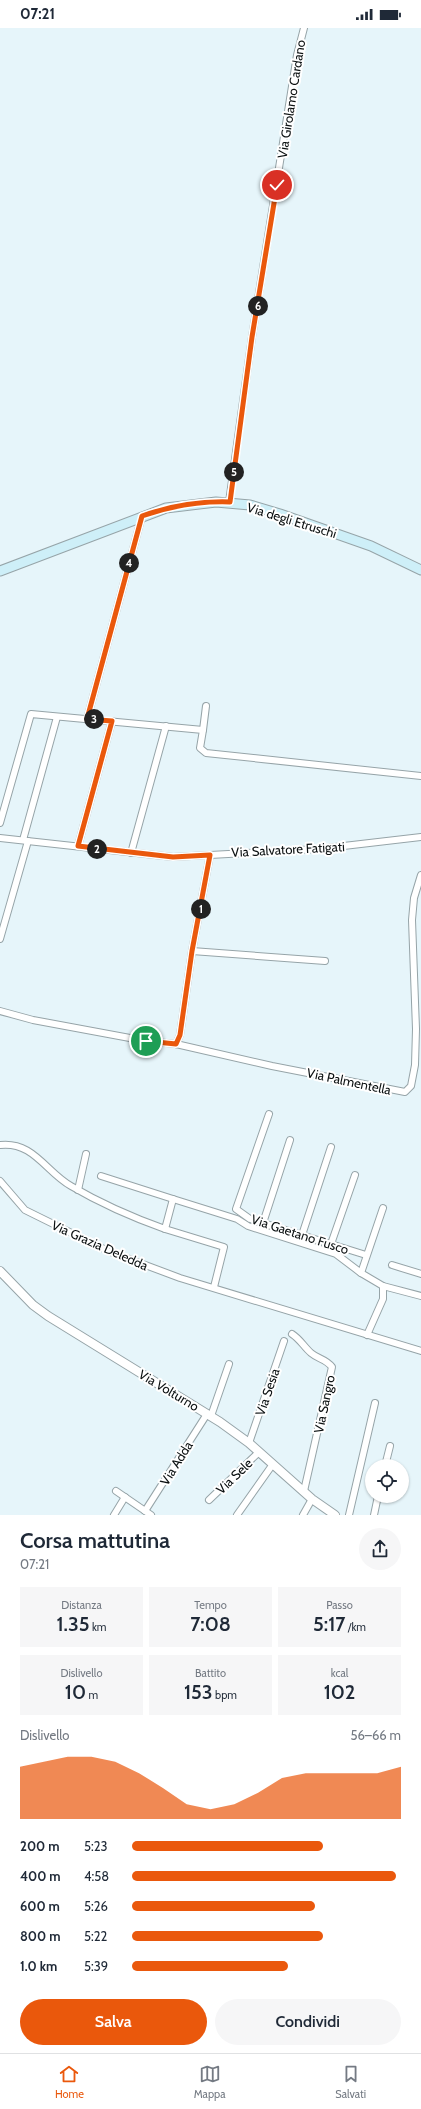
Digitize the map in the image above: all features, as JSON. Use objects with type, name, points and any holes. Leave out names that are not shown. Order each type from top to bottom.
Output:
[{"type":"main road","name":"Via degli Etruschi","points":[[0,571],[166,508],[216,502],[230,502],[258,507],[343,535],[372,546],[421,570]]},
{"type":"street","name":"Via Girolamo Cardano","points":[[230,502],[252,337],[296,62],[304,28]]},
{"type":"street","points":[[87,719],[142,516]]},
{"type":"street","points":[[206,706],[200,748],[206,753],[421,776]]},
{"type":"street","points":[[0,823],[31,714],[203,730]]},
{"type":"street","points":[[0,939],[57,716]]},
{"type":"street","points":[[78,846],[112,721]]},
{"type":"street","points":[[131,853],[166,726]]},
{"type":"street","name":"Via Salvatore Fatigati","points":[[0,838],[173,857],[318,849],[421,837]]},
{"type":"street","points":[[176,1044],[180,1035],[192,951],[210,855]]},
{"type":"street","name":"Via Palmentella","points":[[0,1011],[34,1020],[131,1038],[176,1044],[272,1066],[405,1092],[411,1086],[415,1065],[416,1029],[412,920],[414,898],[421,875]]},
{"type":"street","points":[[192,951],[325,961]]},
{"type":"street","points":[[413,975],[421,976]]},
{"type":"street","name":"Via Gaetano Fusco","points":[[269,1114],[236,1209],[250,1219],[366,1255]]},
{"type":"street","points":[[263,1223],[290,1140]]},
{"type":"street","points":[[0,1144],[11,1143],[27,1150],[70,1186],[78,1190],[165,1229],[224,1247],[214,1287]]},
{"type":"street","points":[[302,1235],[331,1147]]},
{"type":"street","points":[[78,1190],[86,1154]]},
{"type":"street","points":[[331,1244],[355,1175]]},
{"type":"street","points":[[101,1176],[237,1219],[248,1226],[336,1254],[361,1273],[383,1286],[421,1296]]},
{"type":"street","name":"Via Grazia Deledda","points":[[0,1181],[24,1210],[108,1251],[145,1266],[421,1351]]},
{"type":"street","points":[[165,1229],[173,1199]]},
{"type":"street","points":[[361,1273],[383,1208]]},
{"type":"street","points":[[392,1265],[421,1274]]},
{"type":"street","name":"Via Volturno","points":[[0,1271],[34,1305],[48,1316],[209,1415],[249,1443],[312,1499],[335,1515]]},
{"type":"street","points":[[367,1335],[383,1299],[383,1286]]},
{"type":"street","name":"Via Sangro","points":[[292,1334],[301,1340],[311,1353],[328,1362],[332,1368],[304,1491]]},
{"type":"street","name":"Via Sesia","points":[[249,1443],[284,1341]]},
{"type":"street","name":"Via Adda","points":[[148,1513],[209,1415],[229,1364]]},
{"type":"street","points":[[349,1515],[375,1403]]},
{"type":"street","points":[[387,1459],[390,1446]]},
{"type":"street","name":"Via Sele","points":[[209,1500],[259,1452]]},
{"type":"street","points":[[237,1515],[273,1464]]},
{"type":"street","points":[[116,1491],[148,1513]]},
{"type":"street","points":[[114,1515],[125,1497]]},
{"type":"street","points":[[303,1515],[312,1499]]},
{"type":"street","points":[[374,1515],[377,1503]]},
{"type":"route","points":[[146,1041],[176,1044],[180,1035],[192,951],[210,855],[173,857],[78,846],[112,721],[87,719],[142,516],[166,508],[216,502],[230,502],[252,337],[277,185]]}]
